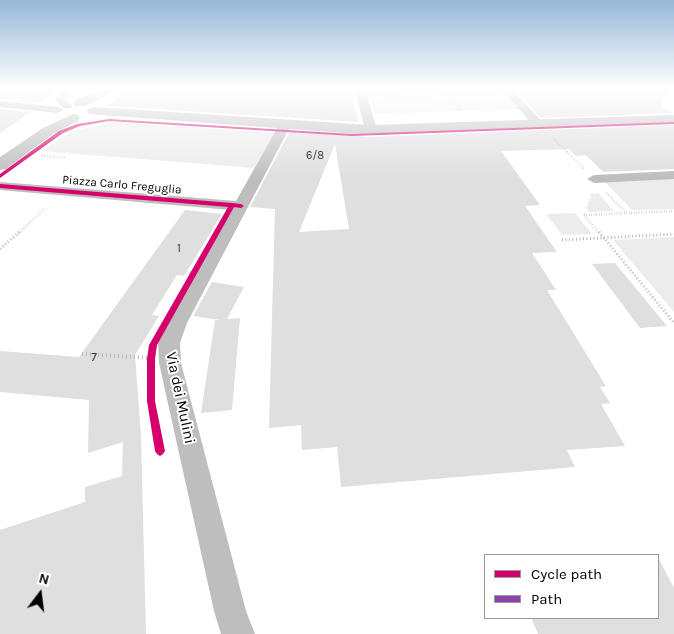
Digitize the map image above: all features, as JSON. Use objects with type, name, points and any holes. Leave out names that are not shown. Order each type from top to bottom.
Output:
[{"type":"main road","points":[[0,165],[66,119]]},
{"type":"main road","points":[[197,119],[372,130],[543,129],[674,119]]},
{"type":"street","points":[[369,119],[372,130]]},
{"type":"street","points":[[533,119],[543,129]]},
{"type":"street","name":"Via dei Mulini","points":[[238,634],[230,611],[170,363],[169,343],[177,323],[285,125]]},
{"type":"street","points":[[594,178],[674,175]]},
{"type":"street","name":"Piazza Carlo Freguglia","points":[[0,186],[241,206]]},
{"type":"path","points":[[543,129],[594,178],[626,213]]},
{"type":"path","points":[[38,151],[66,158]]},
{"type":"path","points":[[0,249],[44,209]]},
{"type":"path","points":[[674,211],[584,215],[674,323]]},
{"type":"path","points":[[562,240],[674,234]]},
{"type":"path","points":[[82,354],[151,358]]},
{"type":"shaded area","points":[[114,122],[275,133],[254,168],[41,151],[73,131]]},
{"type":"shaded area","points":[[674,178],[674,209],[632,210],[604,181]]},
{"type":"shaded area","points":[[598,193],[614,211],[589,212],[585,207],[588,207],[586,205],[590,201],[588,199],[591,199],[590,194]]},
{"type":"shaded area","points":[[575,213],[592,234],[562,235],[546,214]]},
{"type":"shaded area","points":[[674,237],[674,312],[613,240]]},
{"type":"building","points":[[0,119],[21,119],[0,133]]},
{"type":"building","points":[[305,119],[358,119],[359,122]]},
{"type":"building","points":[[674,125],[674,169],[603,172],[586,155],[576,156],[569,149],[501,151],[540,205],[525,206],[557,252],[532,253],[556,290],[547,290],[606,386],[600,387],[610,403],[601,404],[625,446],[567,450],[575,467],[341,487],[337,447],[302,450],[301,425],[269,428],[275,209],[250,207],[290,131],[371,137]],"holes":[[[335,144],[349,229],[299,232]]]},
{"type":"building","points":[[185,210],[222,214],[184,276],[177,275],[152,315],[159,316],[135,355],[141,436],[146,634],[0,634],[0,530],[85,502],[85,487],[122,476],[123,442],[88,453],[89,400],[0,392],[0,351],[79,357]]},
{"type":"building","points":[[615,263],[667,326],[640,328],[592,264]]},
{"type":"building","points":[[212,282],[244,287],[227,319],[240,318],[232,410],[201,413],[215,320],[220,320],[193,316]]},
{"type":"building","points":[[659,559],[674,588],[674,634],[538,634],[531,619],[659,619]]},
{"type":"cycle path","points":[[0,176],[61,132],[79,125],[109,120],[352,135],[674,123]]},
{"type":"cycle path","points":[[0,186],[241,206]]},
{"type":"cycle path","points":[[160,451],[151,401],[153,345],[232,205]]}]
